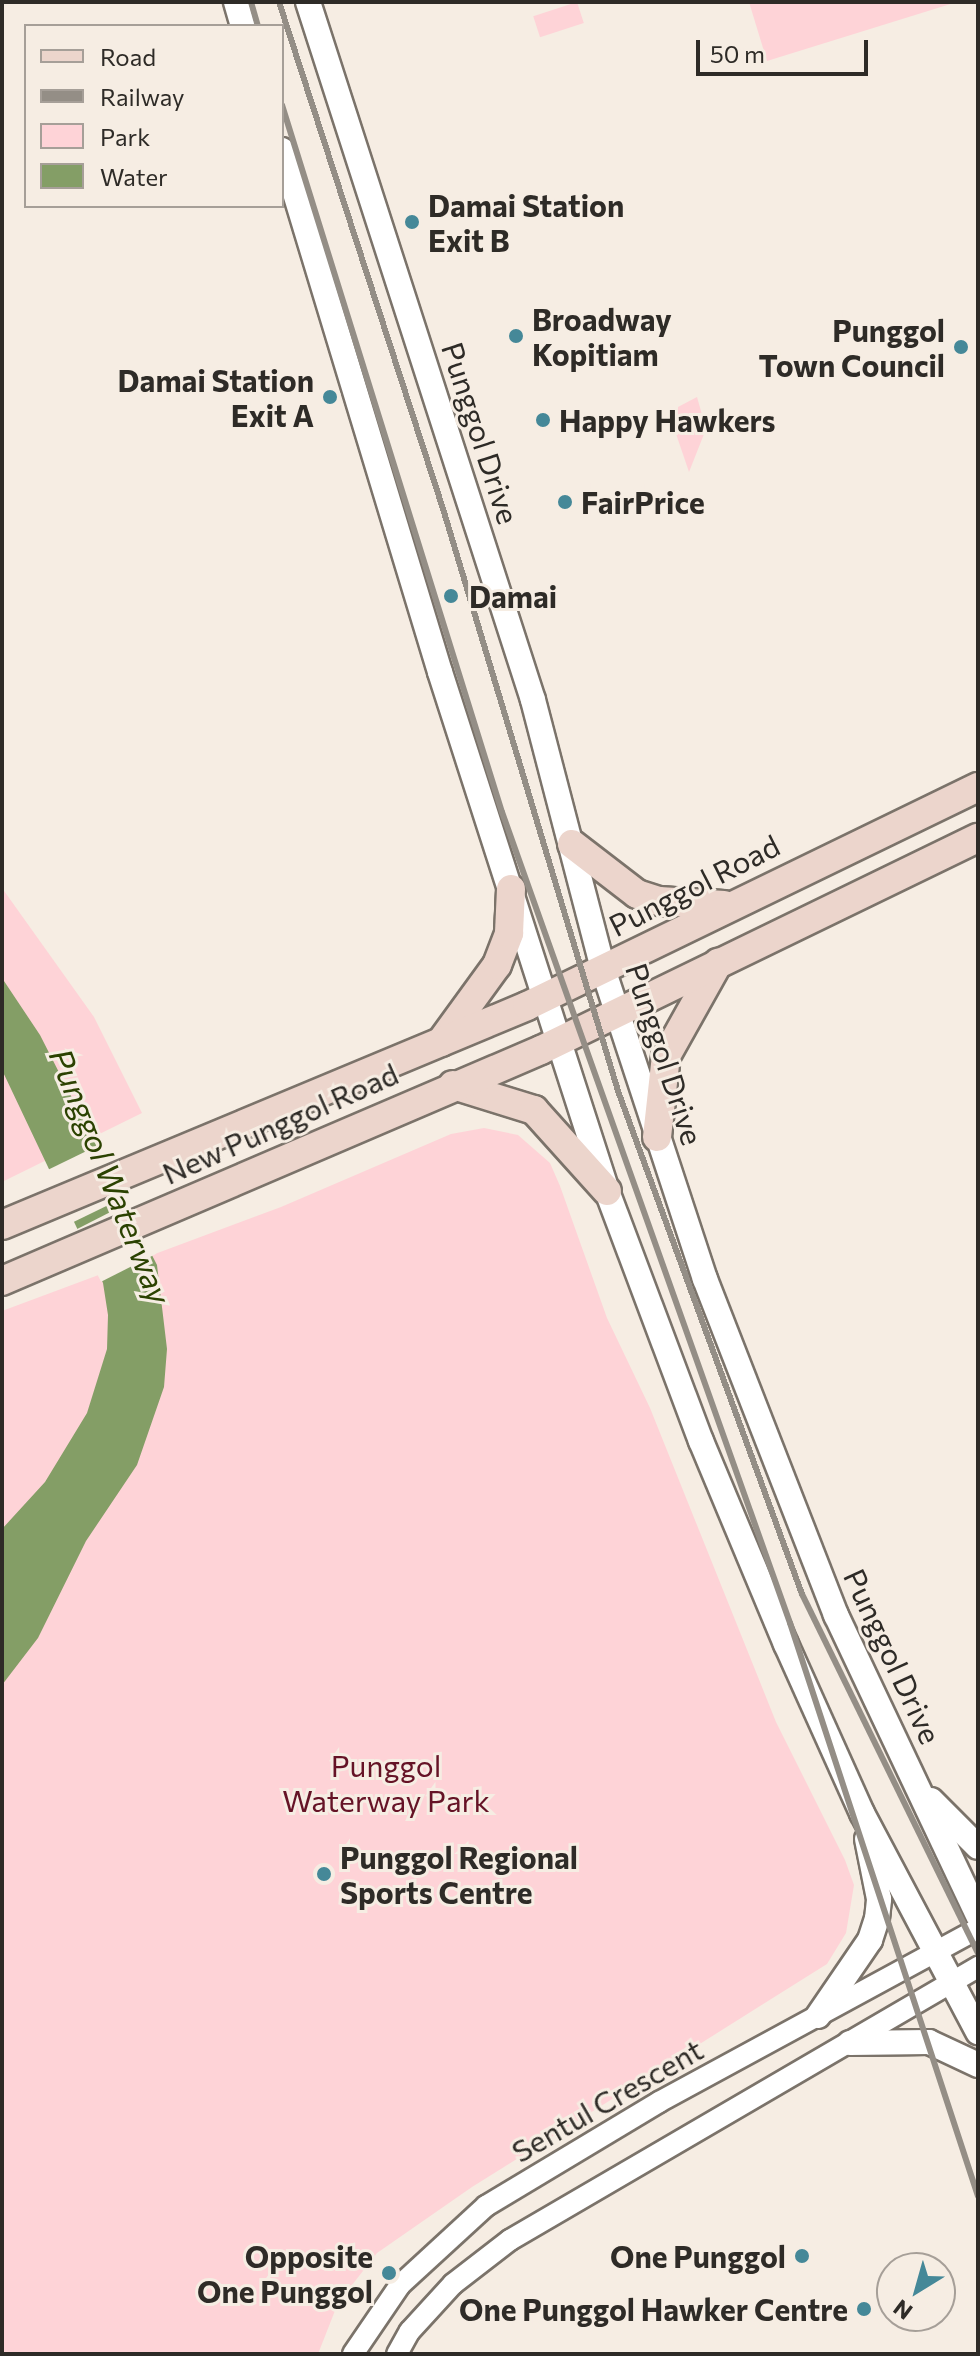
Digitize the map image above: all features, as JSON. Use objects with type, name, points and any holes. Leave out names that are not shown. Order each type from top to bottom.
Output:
[{"type":"main road","name":"Punggol Road","points":[[441,1042],[544,998],[724,905],[978,787]]},
{"type":"main road","points":[[453,1085],[558,1041],[978,838]]},
{"type":"main road","points":[[572,844],[637,894],[659,901],[724,905]]},
{"type":"main road","points":[[441,1042],[497,965],[509,933],[511,889]]},
{"type":"main road","points":[[657,1137],[666,1056],[718,962]]},
{"type":"main road","name":"New Punggol Road","points":[[2,1225],[441,1042]]},
{"type":"main road","points":[[453,1085],[534,1110],[607,1191]]},
{"type":"main road","name":"New Punggol Road","points":[[2,1281],[453,1085]]},
{"type":"street","points":[[236,2],[242,24]]},
{"type":"street","name":"Punggol Drive","points":[[308,2],[533,700],[603,969],[705,1279],[836,1615],[978,1916]]},
{"type":"street","points":[[284,156],[544,998],[607,1191],[701,1441],[862,1813],[978,2032]]},
{"type":"street","points":[[921,1790],[978,1847]]},
{"type":"street","points":[[818,2016],[870,1940],[877,1919],[879,1899],[862,1813]]},
{"type":"street","name":"Sentul Crescent","points":[[353,2354],[400,2285],[486,2206],[659,2102],[978,1929]]},
{"type":"street","points":[[397,2354],[410,2331],[453,2284],[510,2240],[978,1967]]},
{"type":"street","points":[[850,2043],[929,2042],[978,2065]]},
{"type":"green space","points":[[577,2],[584,23],[540,37],[533,16]]},
{"type":"green space","points":[[749,2],[957,2],[767,61]]},
{"type":"green space","points":[[697,397],[706,429],[689,472],[672,422],[678,407]]},
{"type":"green space","points":[[2,888],[94,1017],[142,1113],[2,1182]]},
{"type":"green space","name":"Punggol Waterway Park","points":[[484,1128],[518,1135],[550,1163],[607,1318],[650,1408],[776,1722],[845,1860],[854,1885],[846,1933],[827,1964],[472,2187],[377,2253],[338,2303],[318,2354],[2,2354],[2,1311],[281,1207],[451,1134]]},
{"type":"water","name":"Punggol Waterway","points":[[2,978],[40,1035],[157,1265],[167,1349],[164,1387],[137,1465],[86,1541],[38,1638],[2,1685],[2,1529],[45,1482],[87,1413],[107,1349],[108,1315],[103,1283],[2,1070]]},
{"type":"pier","points":[[101,1144],[126,1196],[72,1222],[47,1170]]},
{"type":"pier","points":[[130,1202],[156,1254],[101,1282],[75,1230]]},
{"type":"railway","points":[[251,2],[257,24]]},
{"type":"railway","points":[[279,2],[444,512],[618,1091],[802,1594],[978,1953]]},
{"type":"railway","points":[[284,111],[502,812],[790,1623],[978,2196]]},
{"type":"place","name":"Damai Station Exit B","points":[[412,222]]},
{"type":"place","name":"Broadway Kopitiam","points":[[516,336]]},
{"type":"place","name":"Punggol Town Council","points":[[961,347]]},
{"type":"place","name":"Damai Station Exit A","points":[[330,397]]},
{"type":"place","name":"Happy Hawkers","points":[[543,420]]},
{"type":"place","name":"FairPrice","points":[[565,502]]},
{"type":"place","name":"Damai","points":[[451,596]]},
{"type":"place","name":"Punggol Regional Sports Centre","points":[[324,1874]]},
{"type":"place","name":"One Punggol","points":[[802,2256]]},
{"type":"place","name":"Opposite One Punggol","points":[[389,2273]]},
{"type":"place","name":"One Punggol Hawker Centre","points":[[864,2309]]}]
